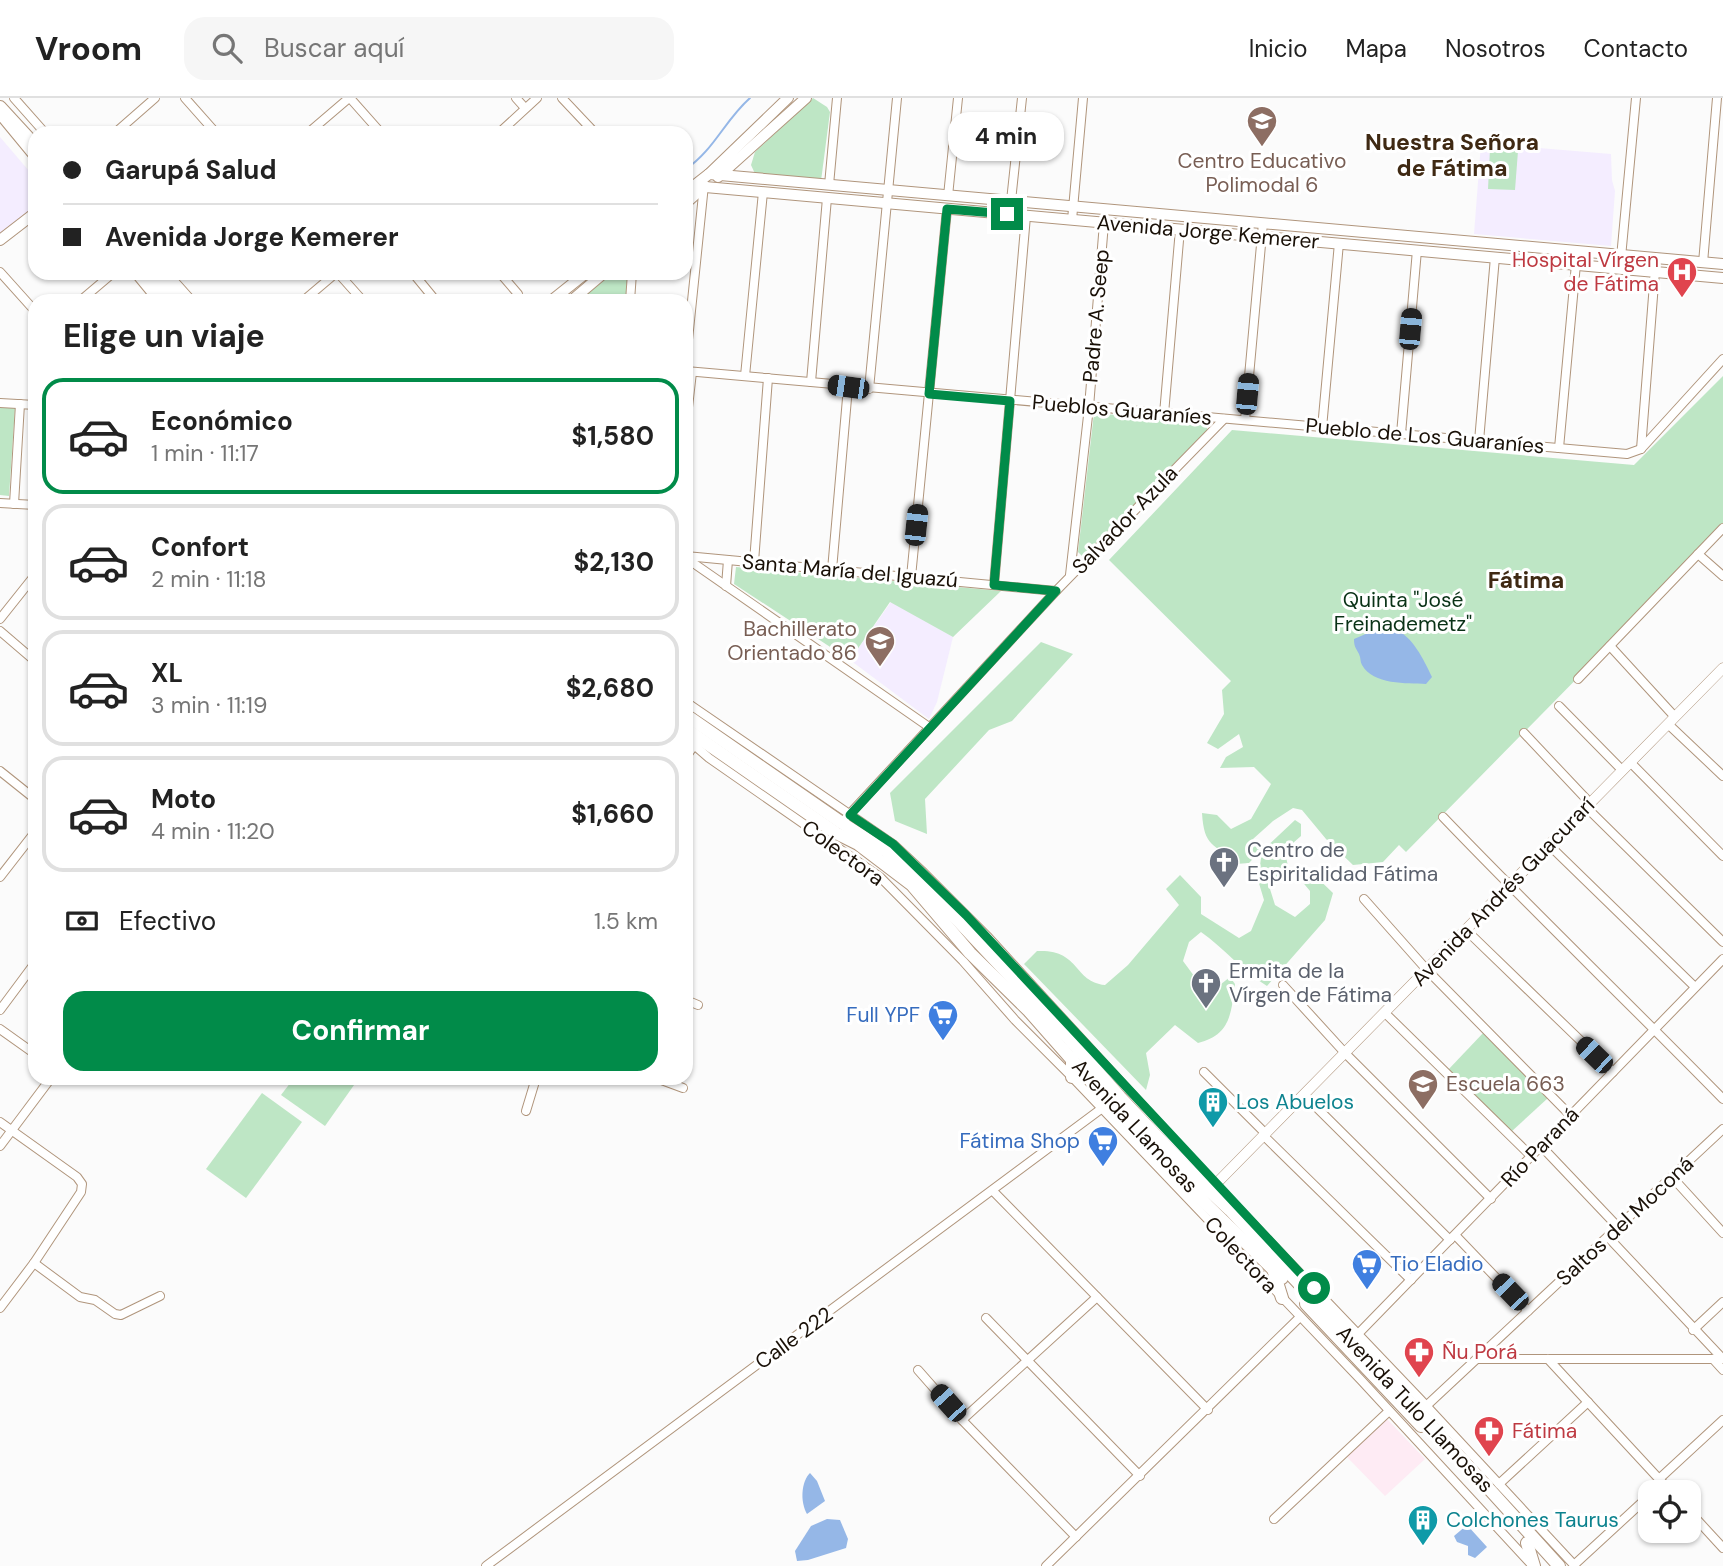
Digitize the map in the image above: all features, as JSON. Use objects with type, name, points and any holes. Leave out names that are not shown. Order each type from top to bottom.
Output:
[{"type":"highway","points":[[2,98],[34,126]]},
{"type":"highway","points":[[1,114],[28,141]]},
{"type":"highway","points":[[151,280],[162,294]]},
{"type":"highway","points":[[162,280],[174,294]]},
{"type":"highway","name":"Avenida Tulo Llamosas","points":[[693,720],[839,828],[886,851],[991,948],[1205,1195],[1230,1210],[1315,1301],[1416,1416],[1559,1566]]},
{"type":"highway","name":"Avenida Llamosas","points":[[693,734],[839,828],[912,884],[970,953],[1029,1011],[1111,1104],[1205,1195],[1416,1416],[1548,1566]]},
{"type":"highway","points":[[1072,1058],[1072,1077]]},
{"type":"highway","points":[[1273,1269],[1282,1298]]},
{"type":"highway","points":[[1299,1272],[1315,1301]]},
{"type":"highway","points":[[1527,1543],[1533,1566]]},
{"type":"main road","points":[[703,182],[788,98]]},
{"type":"main road","points":[[703,182],[806,98]]},
{"type":"main road","name":"Avenida Jorge Kemerer","points":[[703,182],[829,185],[1723,264]]},
{"type":"main road","name":"Avenida Jorge Kemerer","points":[[703,182],[763,192],[1723,278]]},
{"type":"main road","points":[[0,240],[28,218]]},
{"type":"main road","points":[[560,294],[577,280]]},
{"type":"main road","points":[[579,294],[596,280]]},
{"type":"street","points":[[15,98],[37,126]]},
{"type":"street","points":[[123,126],[155,98]]},
{"type":"street","points":[[185,98],[210,126]]},
{"type":"street","points":[[316,126],[350,98],[375,126]]},
{"type":"street","points":[[516,98],[524,108]]},
{"type":"street","points":[[506,126],[537,98]]},
{"type":"street","points":[[562,98],[588,126]]},
{"type":"street","points":[[829,185],[837,98]]},
{"type":"street","points":[[869,389],[897,98]]},
{"type":"street","points":[[948,195],[958,98]]},
{"type":"street","points":[[1012,201],[1022,98]]},
{"type":"street","points":[[1072,220],[1083,98]]},
{"type":"street","points":[[1619,268],[1636,98]]},
{"type":"street","points":[[1703,262],[1717,98]]},
{"type":"street","points":[[1,114],[28,149]]},
{"type":"street","points":[[692,294],[703,182]]},
{"type":"street","points":[[745,376],[763,192]]},
{"type":"street","points":[[811,382],[827,198]]},
{"type":"street","points":[[911,577],[947,209]]},
{"type":"street","points":[[994,585],[1026,216]]},
{"type":"street","name":"Padre A. Seep","points":[[1070,576],[1089,407],[1104,223]]},
{"type":"street","points":[[1245,420],[1263,223]]},
{"type":"street","points":[[1164,414],[1180,229]]},
{"type":"street","points":[[1322,428],[1339,243]]},
{"type":"street","points":[[1401,434],[1417,250]]},
{"type":"street","points":[[1479,441],[1495,257]]},
{"type":"street","points":[[1559,448],[1576,264]]},
{"type":"street","points":[[1641,449],[1655,271]]},
{"type":"street","points":[[0,272],[28,303]]},
{"type":"street","points":[[88,294],[105,280]]},
{"type":"street","points":[[141,280],[152,294]]},
{"type":"street","points":[[173,280],[186,294]]},
{"type":"street","points":[[312,294],[328,280]]},
{"type":"street","points":[[344,280],[356,294]]},
{"type":"street","points":[[419,280],[430,294]]},
{"type":"street","points":[[506,280],[518,294]]},
{"type":"street","points":[[1641,449],[1723,359]]},
{"type":"street","name":"Pueblos Guaraníes","points":[[693,372],[1224,419]]},
{"type":"street","points":[[754,562],[768,378]]},
{"type":"street","points":[[832,570],[848,387]]},
{"type":"street","points":[[0,403],[28,405]]},
{"type":"street","points":[[14,504],[20,404]]},
{"type":"street","name":"Pueblo de Los Guaraníes","points":[[1224,419],[1627,454],[1641,449]]},
{"type":"street","name":"Salvador Azula","points":[[839,828],[1070,576],[1224,419]]},
{"type":"street","points":[[0,503],[28,505]]},
{"type":"street","points":[[1578,679],[1723,528]]},
{"type":"street","points":[[1698,554],[1723,576]]},
{"type":"street","name":"Santa María del Iguazú","points":[[693,557],[1056,591]]},
{"type":"street","points":[[726,586],[729,560]]},
{"type":"street","points":[[693,562],[929,727]]},
{"type":"street","points":[[0,619],[28,584]]},
{"type":"street","points":[[0,631],[28,655]]},
{"type":"street","points":[[1610,646],[1723,776]]},
{"type":"street","name":"Avenida Andrés Guacurarí","points":[[1205,1195],[1723,668]]},
{"type":"street","points":[[1559,706],[1622,770]]},
{"type":"street","points":[[693,708],[839,828]]},
{"type":"street","points":[[1524,733],[1588,805],[1723,942]]},
{"type":"street","name":"Colectora","points":[[695,744],[709,758],[839,828],[880,877],[964,961],[1015,1020],[1101,1109],[1205,1195],[1299,1318],[1389,1411],[1416,1416],[1533,1566]]},
{"type":"street","points":[[1630,762],[1723,856]]},
{"type":"street","points":[[0,771],[28,793]]},
{"type":"street","points":[[1443,817],[1508,886],[1723,1099]]},
{"type":"street","points":[[0,877],[28,841]]},
{"type":"street","points":[[1549,845],[1695,987]]},
{"type":"street","points":[[1364,899],[1427,970],[1570,1115]]},
{"type":"street","points":[[1466,930],[1613,1073]]},
{"type":"street","name":"Río Paraná","points":[[1358,1334],[1723,959]]},
{"type":"street","points":[[0,1010],[28,972]]},
{"type":"street","points":[[1283,985],[1345,1053],[1491,1199]]},
{"type":"street","points":[[693,1003],[698,1005]]},
{"type":"street","points":[[1385,1013],[1532,1157]]},
{"type":"street","points":[[0,1029],[28,1049]]},
{"type":"street","points":[[1204,1073],[1411,1280]]},
{"type":"street","points":[[0,1146],[46,1085]]},
{"type":"street","points":[[526,1111],[535,1085]]},
{"type":"street","points":[[677,1085],[683,1087]]},
{"type":"street","points":[[1304,1095],[1528,1311]]},
{"type":"street","name":"Calle 222","points":[[486,1566],[1101,1109]]},
{"type":"street","points":[[0,1122],[77,1177],[82,1184],[81,1192],[34,1264],[0,1308]]},
{"type":"street","name":"Saltos del Moconá","points":[[1416,1416],[1723,1129]]},
{"type":"street","points":[[1542,1147],[1618,1227]]},
{"type":"street","points":[[1672,1177],[1723,1233]]},
{"type":"street","points":[[993,1191],[1208,1410]]},
{"type":"street","points":[[1205,1195],[1299,1272],[1358,1334],[1416,1416],[1499,1484],[1574,1566],[1638,1506]]},
{"type":"street","points":[[1608,1237],[1720,1359],[1723,1370]]},
{"type":"street","points":[[34,1264],[80,1297],[95,1300],[115,1314],[121,1315],[160,1296]]},
{"type":"street","points":[[962,1420],[1097,1297]]},
{"type":"street","points":[[1693,1330],[1723,1302]]},
{"type":"street","points":[[986,1318],[1140,1476]]},
{"type":"street","points":[[1046,1566],[1299,1318]]},
{"type":"street","points":[[1477,1359],[1720,1359]]},
{"type":"street","points":[[1548,1359],[1660,1480]]},
{"type":"street","points":[[918,1370],[962,1420],[1076,1537]]},
{"type":"street","points":[[1499,1484],[1588,1402]]},
{"type":"street","points":[[1274,1519],[1389,1411]]},
{"type":"street","points":[[1662,1480],[1723,1420]]},
{"type":"street","points":[[1701,1524],[1723,1548]]},
{"type":"shaded area","points":[[0,137],[28,170],[28,213],[0,234]]},
{"type":"shaded area","points":[[1481,143],[1611,154],[1615,191],[1611,246],[1474,234]]},
{"type":"shaded area","points":[[891,602],[953,637],[937,702],[929,719],[850,660]]},
{"type":"shaded area","points":[[1387,1419],[1425,1459],[1385,1496],[1347,1457]]},
{"type":"green space","points":[[813,98],[830,112],[821,181],[757,178],[751,165],[755,152]]},
{"type":"green space","points":[[1490,149],[1518,151],[1515,190],[1488,189]]},
{"type":"green space","points":[[604,280],[627,280],[626,294],[587,294]]},
{"type":"green space","name":"Quinta \"José Freinademetz\"","points":[[1723,376],[1723,530],[1406,852],[1399,845],[1383,862],[1353,865],[1326,839],[1302,810],[1293,808],[1253,839],[1262,849],[1249,863],[1236,864],[1208,839],[1202,813],[1217,815],[1231,829],[1251,819],[1271,784],[1254,767],[1220,768],[1226,757],[1243,747],[1239,734],[1218,749],[1207,743],[1224,714],[1222,690],[1231,681],[1109,560],[1232,430],[1634,465]]},
{"type":"green space","points":[[0,407],[15,408],[9,496],[0,495]]},
{"type":"green space","points":[[1094,413],[1207,423],[1207,430],[1083,557],[1078,552]]},
{"type":"green space","points":[[736,567],[1001,591],[953,637],[890,602],[850,660],[734,584]]},
{"type":"green space","points":[[1041,642],[1073,654],[1012,721],[989,730],[925,799],[927,834],[895,821],[890,793]]},
{"type":"green space","points":[[1295,820],[1301,824],[1301,836],[1285,850],[1289,873],[1270,889],[1275,905],[1295,917],[1310,904],[1310,891],[1300,879],[1301,870],[1309,870],[1333,893],[1325,920],[1267,986],[1201,932],[1189,942],[1183,961],[1197,980],[1216,988],[1230,977],[1235,984],[1230,1013],[1217,1034],[1198,1043],[1175,1025],[1146,1053],[1150,1075],[1146,1090],[1024,964],[1037,951],[1051,952],[1069,960],[1087,978],[1105,985],[1128,965],[1179,905],[1166,889],[1180,875],[1201,897],[1201,914],[1239,938],[1251,931],[1264,900],[1258,880],[1262,851]]},
{"type":"green space","points":[[1485,1031],[1548,1098],[1511,1132],[1447,1071]]},
{"type":"green space","points":[[289,1085],[354,1085],[325,1126],[281,1095]]},
{"type":"green space","points":[[262,1093],[302,1122],[246,1198],[206,1169]]},
{"type":"water","points":[[1394,629],[1412,642],[1421,656],[1432,677],[1426,684],[1382,680],[1367,672],[1362,665],[1354,639],[1368,633]]},
{"type":"water","points":[[810,1473],[817,1481],[825,1501],[807,1514],[802,1492]]},
{"type":"water","points":[[827,1519],[840,1520],[848,1539],[846,1548],[797,1561],[795,1551],[811,1526]]},
{"type":"water","points":[[1467,1525],[1487,1547],[1475,1558],[1468,1555],[1468,1546],[1457,1542],[1454,1536]]},
{"type":"waterway","points":[[693,163],[750,98]]},
{"type":"place","name":"Centro Educativo Polimodal 6","points":[[1262,148]]},
{"type":"place","name":"Hospital Vírgen de Fátima","points":[[1682,299]]},
{"type":"place","name":"Bachillerato Orientado 86","points":[[880,668]]},
{"type":"place","name":"Centro de Espiritalidad Fátima","points":[[1224,889]]},
{"type":"place","name":"Ermita de la Vírgen de Fátima","points":[[1206,1010]]},
{"type":"place","name":"Full YPF","points":[[943,1042]]},
{"type":"place","name":"Escuela 663","points":[[1423,1111]]},
{"type":"place","name":"Los Abuelos","points":[[1213,1129]]},
{"type":"place","name":"Fátima Shop","points":[[1103,1168]]},
{"type":"place","name":"Tio Eladio","points":[[1367,1291]]},
{"type":"place","name":"Ñu Porá","points":[[1419,1379]]},
{"type":"place","name":"Fátima","points":[[1489,1458]]},
{"type":"place","name":"Colchones Taurus","points":[[1423,1547]]},
{"type":"district","name":"Nuestra Señora de Fátima","points":[[1452,155]]},
{"type":"district","name":"Fátima","points":[[1526,580]]},
{"type":"route","points":[[1007,214],[947,209],[929,394],[1010,401],[994,585],[1056,591],[850,815],[893,844],[925,873],[1314,1288]]}]
